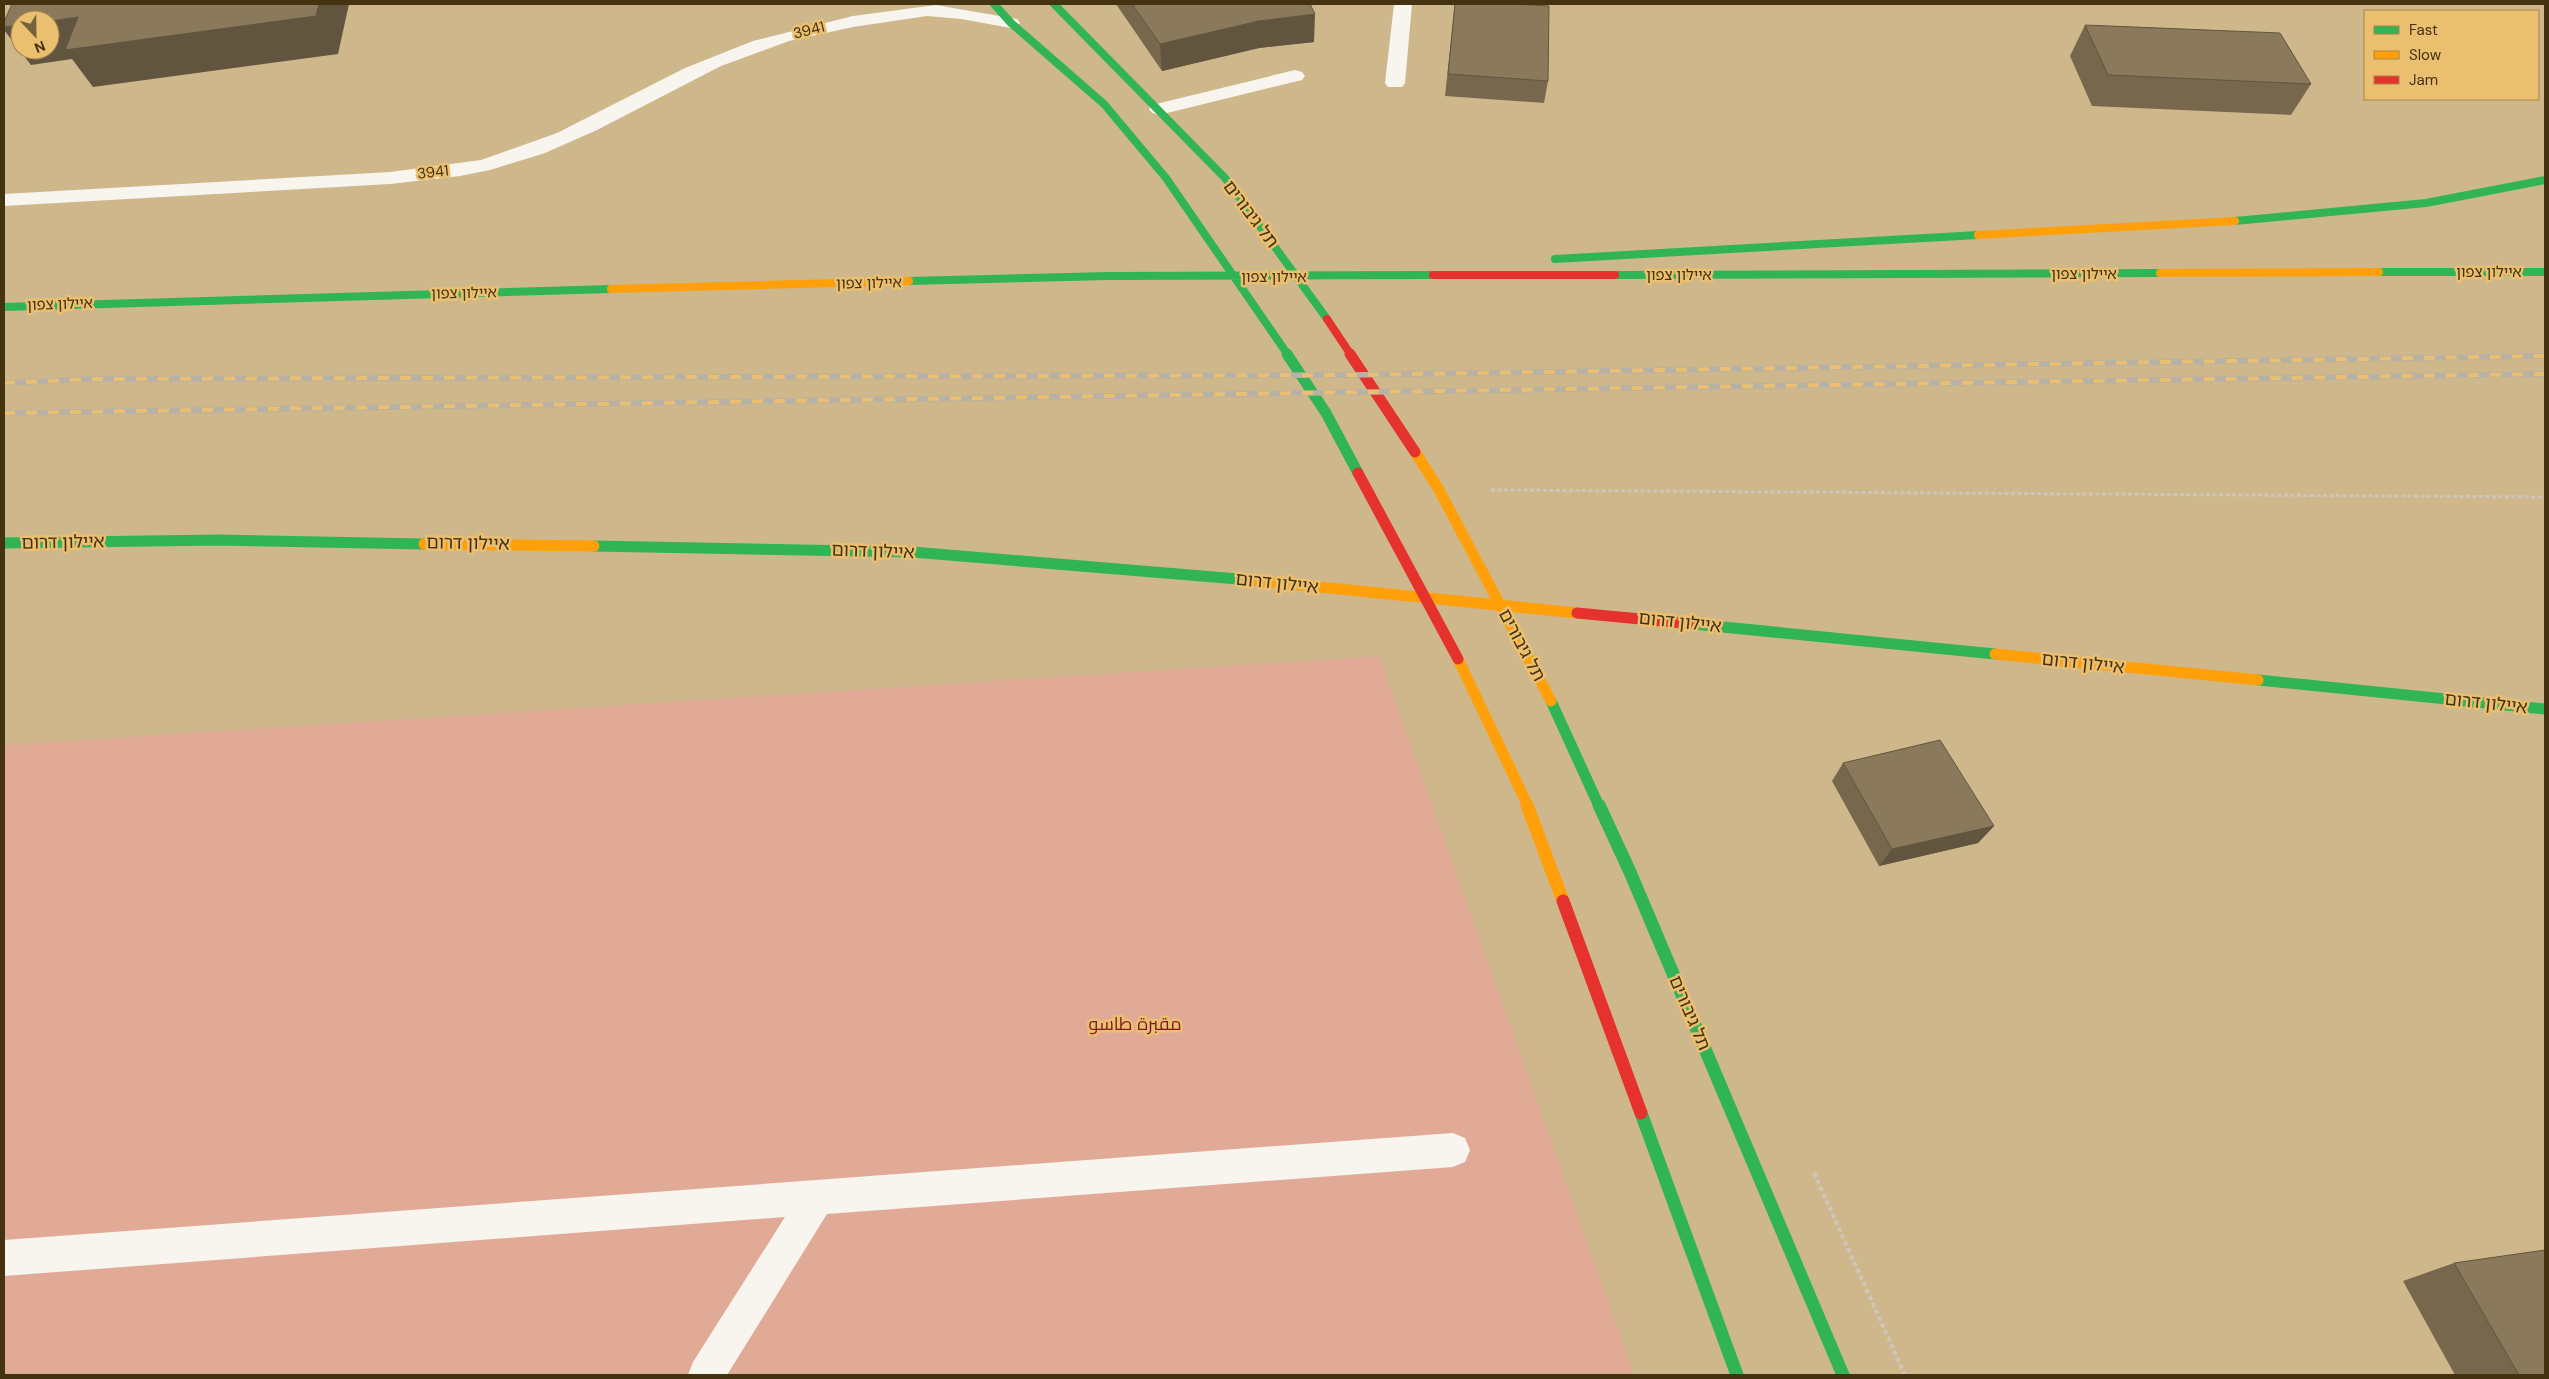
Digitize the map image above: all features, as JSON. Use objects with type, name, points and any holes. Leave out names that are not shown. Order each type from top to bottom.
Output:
[{"type":"main road","points":[[994,4],[1011,24],[1104,104],[1166,178],[1252,301],[1326,413],[1462,668],[1525,798],[1738,1375]]},
{"type":"main road","name":"תל גיבורים","points":[[1054,4],[1225,178],[1354,357],[1438,488],[1539,675],[1630,872],[1843,1375]]},
{"type":"main road","points":[[1541,260],[2285,218],[2426,203],[2545,180]]},
{"type":"main road","points":[[1244,277],[1482,263]]},
{"type":"main road","name":"איילון צפון","points":[[4,307],[47,304],[1108,276],[2545,272]]},
{"type":"main road","name":"איילון דרום","points":[[4,543],[220,540],[912,552],[1166,572],[2545,709]]},
{"type":"street","name":"3941","points":[[834,24],[878,4]]},
{"type":"street","points":[[1395,83],[1403,4]]},
{"type":"street","name":"3941","points":[[4,200],[333,181],[434,173],[483,166],[547,145],[606,118],[694,71],[741,51],[834,24],[900,14],[942,11],[1011,24]]},
{"type":"street","points":[[1159,109],[1296,76]]},
{"type":"street","points":[[4,1258],[1453,1150]]},
{"type":"street","points":[[706,1375],[818,1197]]},
{"type":"path","points":[[1508,491],[2545,497]]},
{"type":"path","points":[[1848,1249],[1906,1375]]},
{"type":"green space","name":"مقبرة طاسو","points":[[1379,656],[1634,1375],[4,1375],[4,745]]},
{"type":"building","points":[[12,4],[319,4],[316,16],[65,50],[78,17],[60,20],[60,10],[10,10],[10,26],[4,27],[4,22]]},
{"type":"building","points":[[1132,4],[1310,4],[1315,14],[1259,21],[1160,44]]},
{"type":"building","points":[[1455,4],[1549,6],[1548,81],[1448,74]]},
{"type":"building","points":[[2085,25],[2280,33],[2311,84],[2108,75]]},
{"type":"building","points":[[1940,740],[1994,826],[1892,849],[1843,763]]},
{"type":"building","points":[[2545,1250],[2545,1375],[2519,1375],[2454,1263]]},
{"type":"railway","points":[[4,383],[89,379],[1349,375],[2545,356]]},
{"type":"railway","points":[[4,413],[2545,374]]},
{"type":"traffic: fast","points":[[994,4],[1011,23],[1104,104],[1166,178],[1253,301],[1326,413],[1358,473]]},
{"type":"traffic: fast","points":[[1054,4],[1225,178],[1327,319]]},
{"type":"traffic: fast","points":[[2235,221],[2285,218],[2426,203],[2545,180]]},
{"type":"traffic: fast","points":[[1555,259],[1978,235]]},
{"type":"traffic: fast","points":[[2379,272],[2545,272]]},
{"type":"traffic: fast","points":[[1615,275],[2160,273]]},
{"type":"traffic: fast","points":[[909,281],[1108,276],[1433,275]]},
{"type":"traffic: fast","points":[[4,307],[611,289]]},
{"type":"traffic: fast","points":[[4,543],[219,540],[424,544]]},
{"type":"traffic: fast","points":[[594,546],[912,552],[1250,580]]},
{"type":"traffic: fast","points":[[1693,624],[1995,654]]},
{"type":"traffic: fast","points":[[2258,680],[2545,709]]},
{"type":"traffic: fast","points":[[1551,701],[1630,872],[1843,1375]]},
{"type":"traffic: fast","points":[[1641,1113],[1737,1375]]},
{"type":"traffic: slow","points":[[1978,235],[2235,221]]},
{"type":"traffic: slow","points":[[2160,273],[2379,272]]},
{"type":"traffic: slow","points":[[611,289],[909,281]]},
{"type":"traffic: slow","points":[[1415,452],[1438,488],[1551,701]]},
{"type":"traffic: slow","points":[[424,544],[594,546]]},
{"type":"traffic: slow","points":[[1250,580],[1577,613]]},
{"type":"traffic: slow","points":[[1995,654],[2258,680]]},
{"type":"traffic: slow","points":[[1458,659],[1525,798],[1563,901]]},
{"type":"traffic: jam","points":[[1433,275],[1615,275]]},
{"type":"traffic: jam","points":[[1327,319],[1415,452]]},
{"type":"traffic: jam","points":[[1358,473],[1458,659]]},
{"type":"traffic: jam","points":[[1577,613],[1693,624]]},
{"type":"traffic: jam","points":[[1563,901],[1641,1113]]}]
